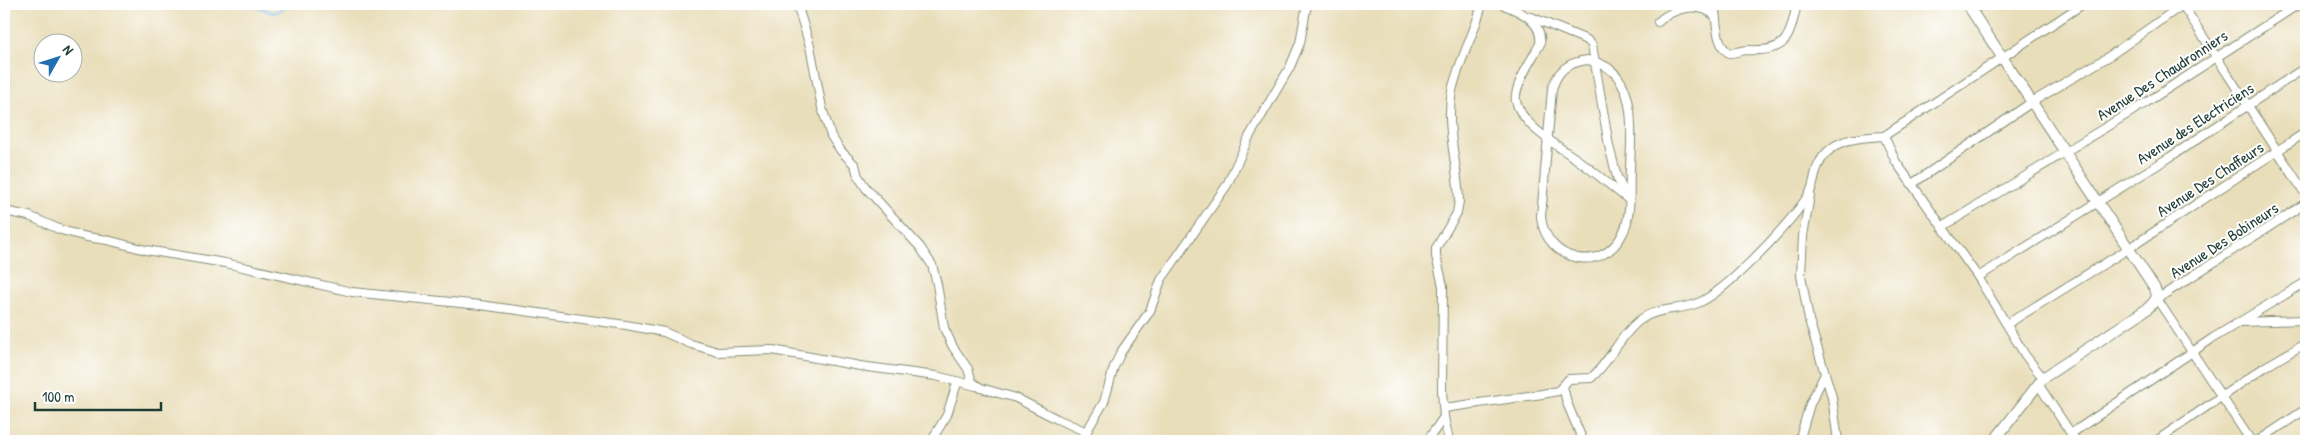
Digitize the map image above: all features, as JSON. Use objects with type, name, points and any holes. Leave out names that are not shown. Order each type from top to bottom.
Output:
[{"type":"street","points":[[797,4],[808,38],[822,108],[831,136],[841,151],[855,166],[858,176],[866,188],[920,247],[932,265],[944,328],[976,386]]},
{"type":"street","points":[[1081,441],[1104,402],[1114,367],[1121,352],[1150,311],[1161,280],[1227,185],[1250,137],[1290,67],[1300,43],[1307,4]]},
{"type":"street","points":[[1450,441],[1444,417],[1442,383],[1443,286],[1436,248],[1460,201],[1451,113],[1452,92],[1463,52],[1482,4]]},
{"type":"street","points":[[1501,4],[1587,40],[1592,45],[1593,61],[1612,157],[1621,186],[1629,200]]},
{"type":"street","points":[[1714,4],[1720,37],[1727,52],[1767,51],[1788,38],[1797,4]]},
{"type":"street","points":[[1982,4],[1969,7],[2154,287],[2157,299],[2251,441]]},
{"type":"street","points":[[1838,441],[1836,416],[1826,374],[1809,320],[1801,275],[1803,236],[1810,193],[1817,169],[1827,150],[1843,142],[1884,136],[2083,4]]},
{"type":"street","points":[[1912,184],[2032,102],[2108,57],[2183,4],[2306,195]]},
{"type":"street","name":"Avenue Des Chaudronniers","points":[[1942,227],[2066,153],[2299,4]]},
{"type":"street","points":[[1658,22],[1669,13],[1689,8],[1701,8],[1710,11],[1716,16]]},
{"type":"street","points":[[1524,15],[1539,28],[1541,37],[1540,44],[1518,88],[1516,101],[1526,118],[1548,140],[1578,160],[1629,200]]},
{"type":"street","points":[[1593,61],[1607,67],[1613,73],[1629,99],[1632,123],[1629,200],[1623,233],[1610,249],[1591,259],[1572,256],[1558,250],[1542,226],[1541,216],[1550,101],[1558,74],[1569,64],[1593,61]]},
{"type":"street","name":"Avenue des Electriciens","points":[[1978,277],[2306,66]]},
{"type":"street","name":"Avenue Des Chaffeurs","points":[[2007,324],[2128,249],[2306,132]]},
{"type":"street","points":[[1884,136],[1896,162],[1978,277],[2076,441]]},
{"type":"street","points":[[1444,408],[1558,391],[1569,379],[1591,378],[1642,319],[1657,312],[1701,302],[1718,290],[1772,240],[1810,193]]},
{"type":"street","name":"Avenue Des Bobineurs","points":[[2157,299],[2306,203]]},
{"type":"street","points":[[4,212],[29,216],[55,228],[79,235],[146,250],[225,263],[352,292],[480,305],[626,325],[664,332],[691,344],[718,352],[772,350],[860,366],[936,376],[1016,398],[1087,432]]},
{"type":"street","points":[[2072,433],[2192,352],[2306,282]]},
{"type":"street","points":[[1994,441],[2041,381],[2147,309],[2157,299]]},
{"type":"street","points":[[2238,323],[2306,320]]},
{"type":"street","points":[[2156,441],[2222,396],[2306,343]]},
{"type":"street","points":[[1799,441],[1810,404],[1826,374]]},
{"type":"street","points":[[932,441],[947,415],[957,382]]},
{"type":"street","points":[[1563,386],[1567,403],[1583,441]]},
{"type":"street","points":[[2258,441],[2306,409]]},
{"type":"street","points":[[1427,441],[1444,417]]},
{"type":"waterway","points":[[250,4],[274,13],[292,4]]}]
